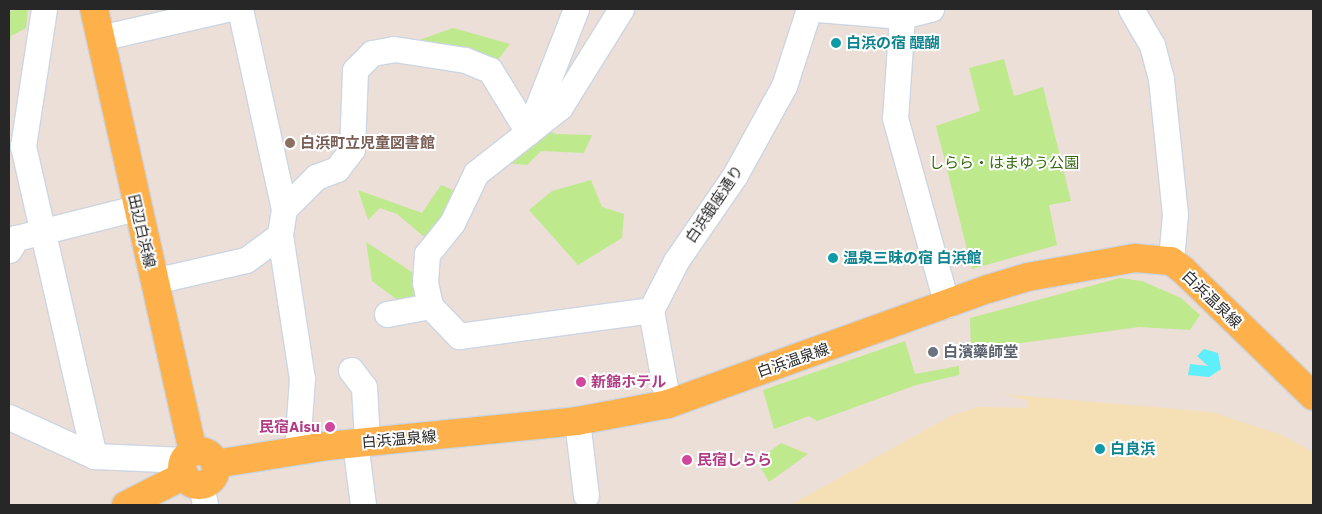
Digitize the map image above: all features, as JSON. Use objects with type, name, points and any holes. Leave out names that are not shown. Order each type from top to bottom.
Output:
[{"type":"main road","name":"田辺白浜線","points":[[94,9],[136,208],[197,473]]},
{"type":"main road","name":"白浜温泉線","points":[[126,505],[197,473],[298,449],[577,421],[668,404],[1028,277],[1073,267],[1135,258],[1171,261],[1313,396]]},
{"type":"street","points":[[44,9],[23,146],[94,456]]},
{"type":"street","points":[[100,38],[227,9]]},
{"type":"street","points":[[240,9],[284,209],[280,235],[300,345],[298,449]]},
{"type":"street","points":[[528,132],[576,9]]},
{"type":"street","points":[[621,9],[570,94],[528,132],[476,173],[452,223],[427,254],[425,282],[430,306],[459,336],[651,310],[668,404]]},
{"type":"street","name":"白浜銀座通り","points":[[651,310],[676,261],[735,175],[784,86],[809,9]]},
{"type":"street","points":[[818,9],[902,16],[931,9]]},
{"type":"street","points":[[1130,9],[1152,45],[1161,79],[1175,214],[1171,261]]},
{"type":"street","points":[[902,16],[895,118],[947,305]]},
{"type":"street","points":[[284,209],[316,177],[337,169],[352,149],[355,70],[372,53],[394,49],[465,60],[490,70],[528,132]]},
{"type":"street","points":[[9,250],[16,238],[136,208]]},
{"type":"street","points":[[154,281],[246,260],[280,235]]},
{"type":"street","points":[[388,314],[430,306]]},
{"type":"street","points":[[351,370],[364,387],[361,442],[363,505]]},
{"type":"street","points":[[9,417],[94,456],[197,473]]},
{"type":"street","points":[[577,421],[586,495]]},
{"type":"green space","points":[[28,9],[26,28],[11,36],[9,47],[9,11]]},
{"type":"green space","points":[[453,28],[510,44],[490,70],[394,49]]},
{"type":"green space","name":"しらら・はまゆう公園","points":[[1004,59],[1014,96],[1043,87],[1071,201],[1049,205],[1057,245],[972,269],[936,126],[980,111],[969,68]]},
{"type":"green space","points":[[548,129],[555,134],[592,135],[584,153],[541,151],[527,165],[496,162]]},
{"type":"green space","points":[[591,180],[602,207],[624,214],[622,238],[578,265],[529,210],[552,191]]},
{"type":"green space","points":[[441,185],[455,191],[446,220],[428,240],[397,214],[380,208],[368,220],[358,190],[422,213]]},
{"type":"green space","points":[[366,242],[418,276],[421,300],[400,302],[372,281]]},
{"type":"green space","points":[[1120,278],[1142,281],[1181,298],[1200,315],[1190,330],[1139,327],[971,350],[970,318]]},
{"type":"green space","points":[[905,341],[915,374],[959,366],[959,375],[916,385],[817,421],[809,416],[774,429],[763,390]]},
{"type":"green space","points":[[781,443],[808,454],[769,482],[757,461]]},
{"type":"sand","name":"白良浜","points":[[1000,394],[1212,412],[1282,435],[1313,452],[1313,505],[790,505],[951,416],[977,407],[1027,408],[1028,400]]},
{"type":"water","points":[[1204,349],[1218,353],[1221,369],[1209,377],[1188,375],[1190,364],[1208,366],[1197,356]]},
{"type":"place","name":"白浜の宿 醍醐","points":[[836,43]]},
{"type":"place","name":"白浜町立児童図書館","points":[[290,143]]},
{"type":"place","name":"温泉三昧の宿 白浜館","points":[[833,258]]},
{"type":"place","name":"白濱藥師堂","points":[[933,352]]},
{"type":"place","name":"新錦ホテル","points":[[581,382]]},
{"type":"place","name":"民宿Aisu","points":[[330,427]]},
{"type":"place","name":"白良浜","points":[[1100,449]]},
{"type":"place","name":"民宿しらら","points":[[687,460]]}]
